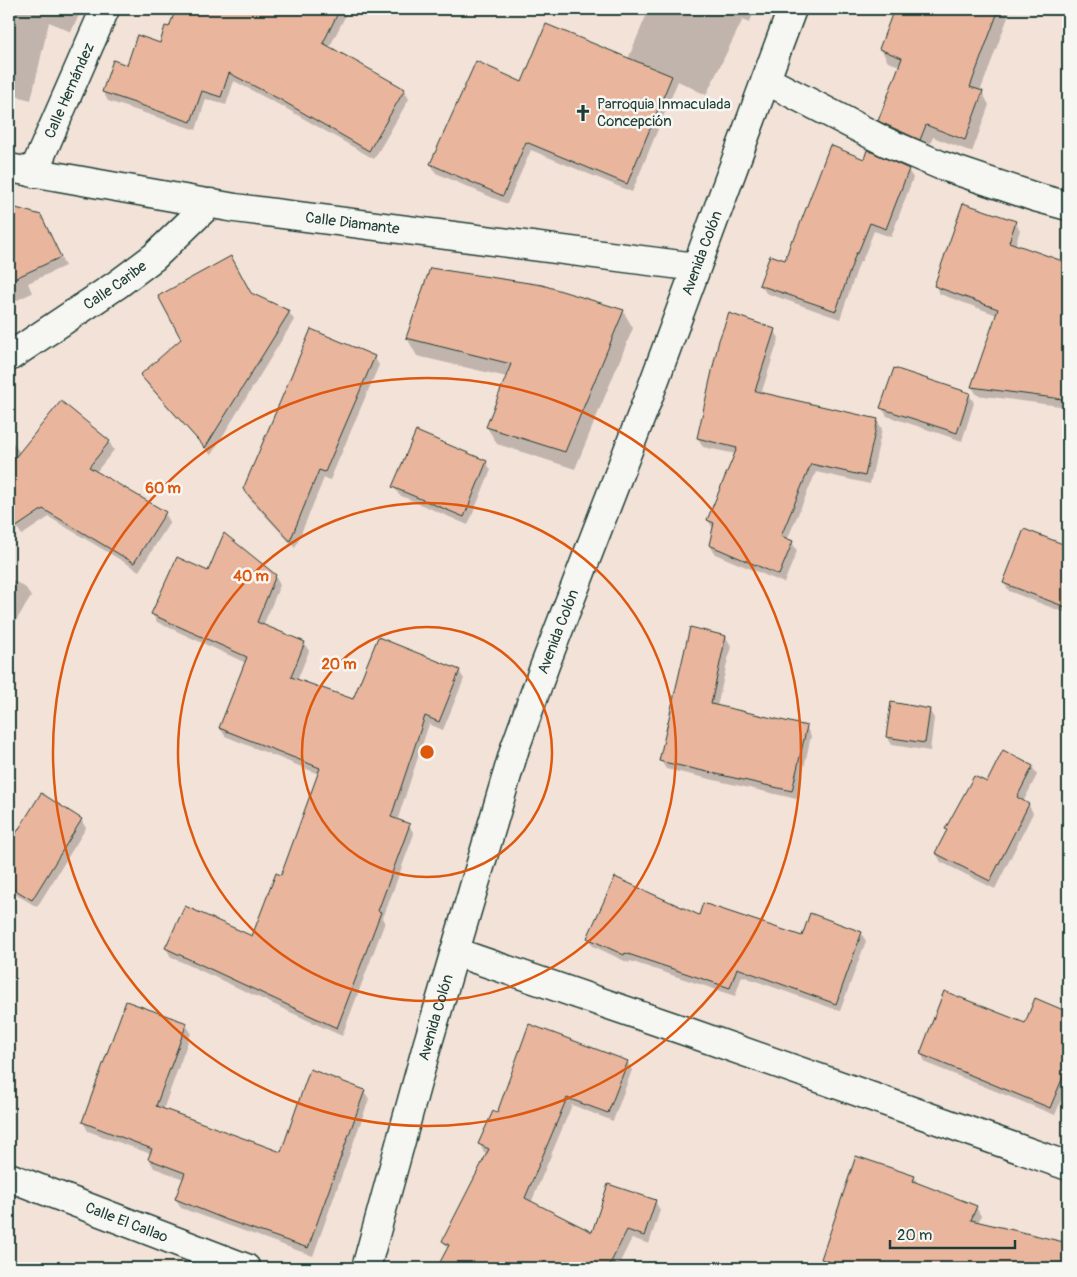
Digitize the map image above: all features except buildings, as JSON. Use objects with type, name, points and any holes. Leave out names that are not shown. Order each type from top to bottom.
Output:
[{"type":"street","name":"Calle Hernández","points":[[21,170],[105,9]]},
{"type":"street","name":"Avenida Colón","points":[[366,1268],[427,1046],[515,748],[792,9]]},
{"type":"street","points":[[766,80],[886,142],[940,165],[1068,206]]},
{"type":"street","name":"Calle Diamante","points":[[21,170],[234,208],[696,267]]},
{"type":"street","name":"Calle Caribe","points":[[9,356],[118,284],[154,256],[210,203]]},
{"type":"street","points":[[455,952],[692,1033],[1068,1166]]},
{"type":"street","name":"Calle El Callao","points":[[9,1177],[246,1268]]},
{"type":"place","name":"Parroquia Inmaculada Concepción","points":[[583,113]]}]
